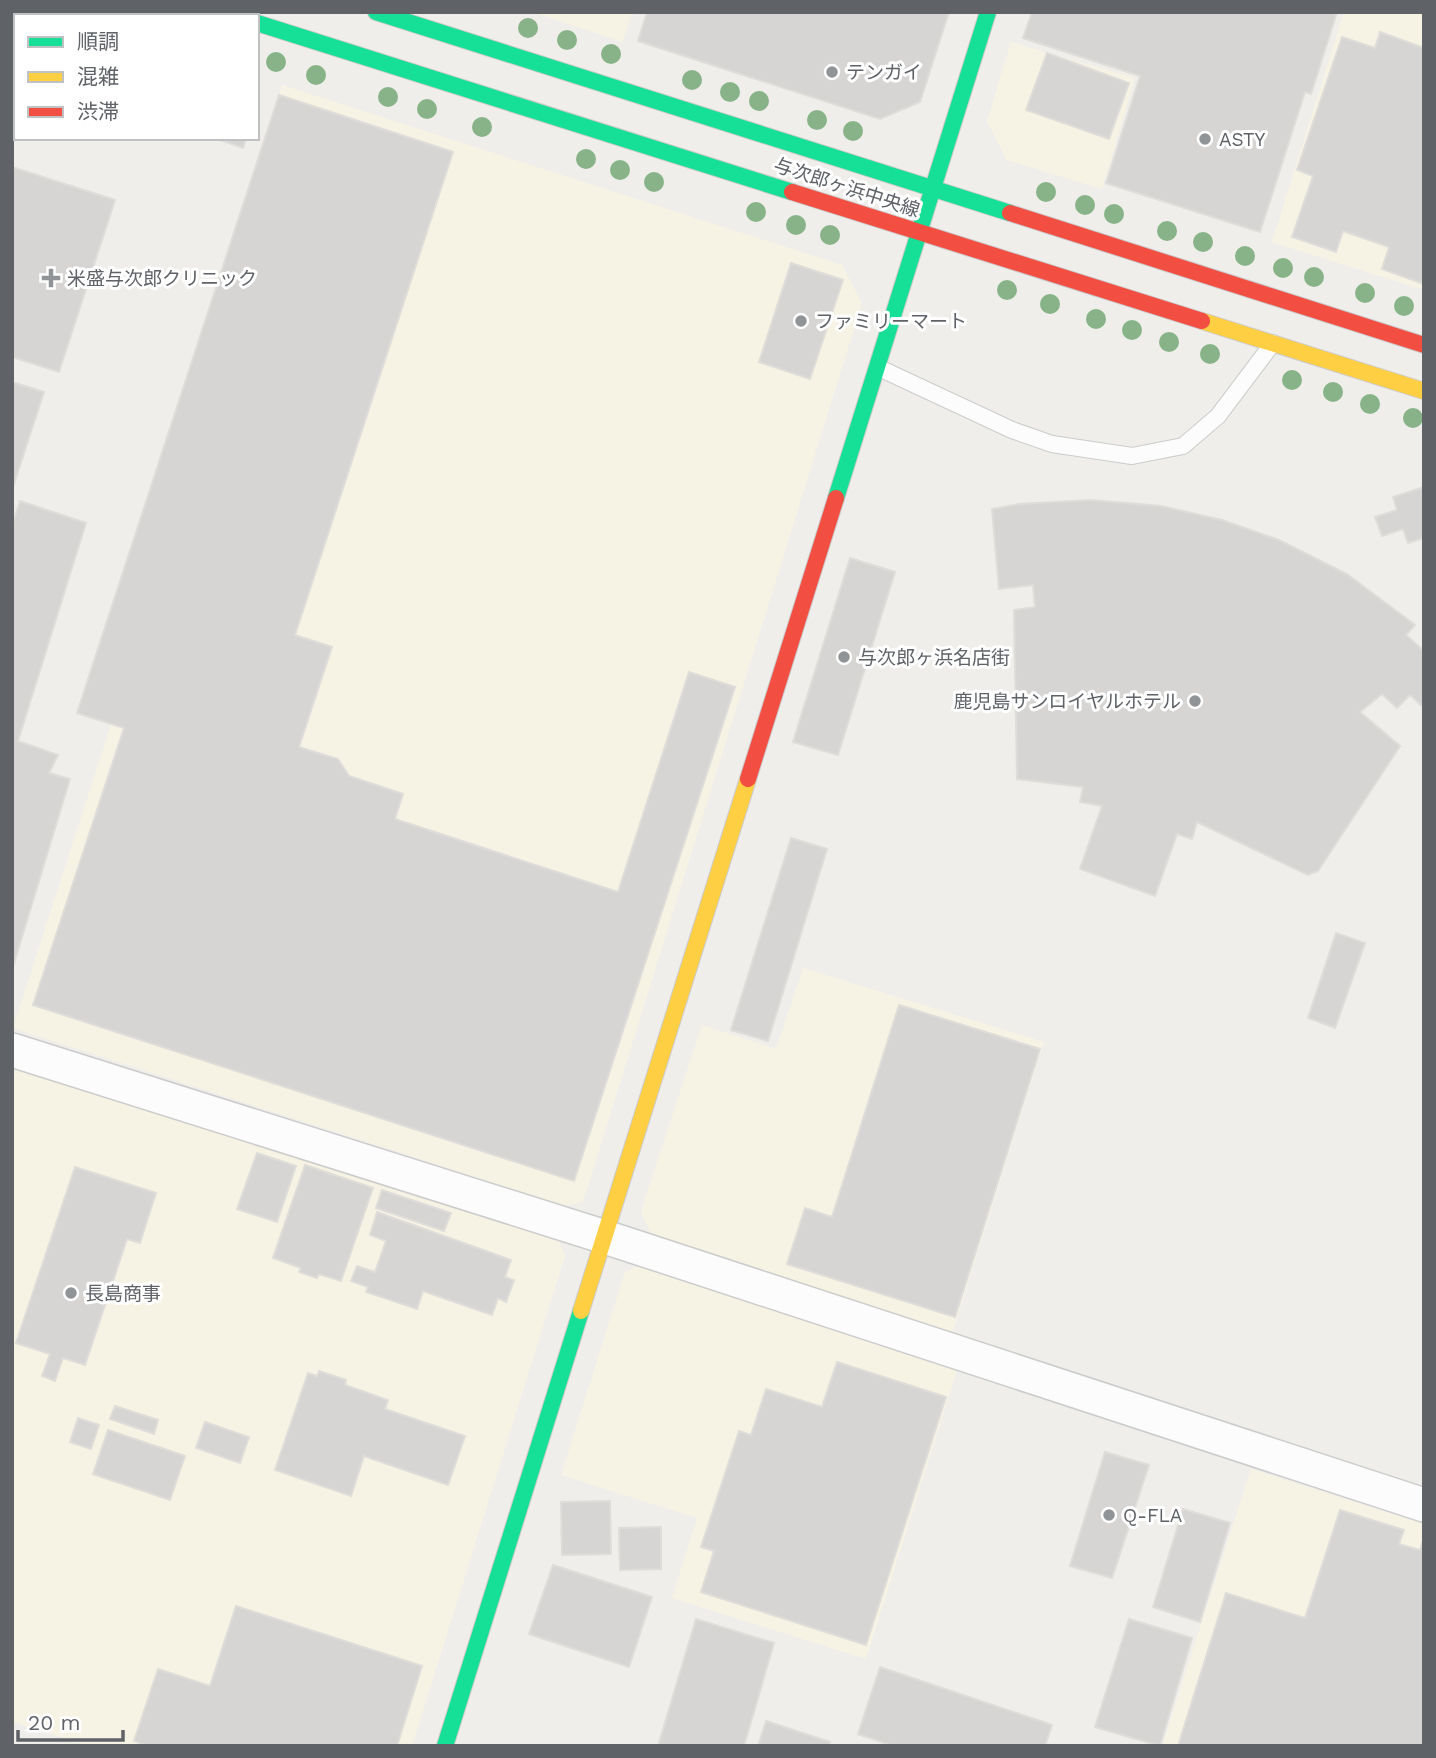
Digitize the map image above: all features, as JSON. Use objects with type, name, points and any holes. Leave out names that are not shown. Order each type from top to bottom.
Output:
[{"type":"street","name":"与次郎ヶ浜中央線","points":[[376,12],[475,50],[932,190],[1283,306],[1424,345]]},
{"type":"street","points":[[445,1746],[988,12]]},
{"type":"street","name":"与次郎ヶ浜中央線","points":[[259,24],[466,82],[689,153],[919,232],[1274,338],[1424,391]]},
{"type":"street","points":[[12,1050],[605,1237],[1424,1505]]},
{"type":"lane","points":[[877,367],[1012,430],[1052,444],[1132,456],[1183,446],[1218,416],[1274,338]]},
{"type":"shaded area","points":[[532,12],[632,12],[623,42]]},
{"type":"shaded area","points":[[1344,12],[1424,12],[1424,290],[1272,242]]},
{"type":"shaded area","points":[[1011,42],[1135,78],[1102,189],[1007,160],[987,121]]},
{"type":"shaded area","points":[[282,85],[842,265],[862,303],[583,1202],[566,1206],[13,1028],[111,725],[77,713]]},
{"type":"shaded area","points":[[803,968],[1044,1042],[952,1334],[652,1236],[641,1211],[702,1025],[776,1049]]},
{"type":"shaded area","points":[[12,1066],[557,1235],[565,1256],[412,1746],[90,1746],[12,1722]]},
{"type":"shaded area","points":[[641,1265],[957,1370],[866,1659],[672,1598],[697,1518],[561,1475],[625,1272]]},
{"type":"shaded area","points":[[1251,1469],[1424,1524],[1424,1746],[1162,1746]]},
{"type":"building","name":"テンガイ","points":[[647,12],[949,12],[920,102],[880,119],[638,41]]},
{"type":"building","name":"ASTY","points":[[1032,12],[1337,12],[1311,94],[1305,92],[1260,232],[1106,183],[1140,76],[1023,38]]},
{"type":"building","points":[[1380,32],[1424,48],[1424,284],[1382,269],[1389,247],[1343,231],[1336,252],[1292,237],[1313,176],[1297,170],[1342,37],[1375,48]]},
{"type":"building","points":[[1047,53],[1129,83],[1109,139],[1026,110]]},
{"type":"building","points":[[279,95],[453,152],[295,635],[332,647],[299,747],[338,759],[349,776],[403,794],[395,819],[618,892],[689,672],[735,687],[574,1181],[33,1005],[124,728],[77,713]]},
{"type":"building","points":[[221,140],[245,140],[243,148]]},
{"type":"building","name":"米盛与次郎クリニック","points":[[12,167],[115,200],[59,372],[12,357]]},
{"type":"building","name":"ファミリーマート","points":[[791,263],[843,280],[810,379],[759,362]]},
{"type":"building","points":[[12,382],[44,392],[12,490]]},
{"type":"building","points":[[1424,487],[1424,538],[1408,543],[1403,529],[1382,536],[1375,517],[1397,510],[1393,497]]},
{"type":"building","name":"鹿児島サンロイヤルホテル","points":[[1091,500],[1161,506],[1222,520],[1279,540],[1347,574],[1415,625],[1406,635],[1424,651],[1424,708],[1410,695],[1397,708],[1382,694],[1360,712],[1400,746],[1318,871],[1308,875],[1197,822],[1192,839],[1177,834],[1155,896],[1080,869],[1102,806],[1080,802],[1083,787],[1017,779],[1014,610],[1035,607],[1033,585],[999,589],[992,509],[1019,504]]},
{"type":"building","points":[[20,501],[86,523],[18,741],[58,755],[49,773],[70,779],[12,970],[12,526]]},
{"type":"building","name":"与次郎ヶ浜名店街","points":[[850,558],[895,572],[838,755],[793,742]]},
{"type":"building","points":[[791,838],[827,849],[768,1041],[731,1030]]},
{"type":"building","points":[[1336,933],[1365,943],[1335,1028],[1308,1018]]},
{"type":"building","points":[[899,1005],[1040,1049],[955,1317],[787,1264],[805,1208],[832,1217]]},
{"type":"building","points":[[257,1153],[296,1166],[277,1222],[237,1209]]},
{"type":"building","points":[[305,1165],[373,1188],[341,1281],[319,1274],[317,1278],[299,1272],[301,1268],[273,1258]]},
{"type":"building","name":"長島商事","points":[[75,1167],[156,1193],[140,1243],[127,1239],[85,1365],[63,1358],[55,1381],[42,1376],[50,1354],[16,1343]]},
{"type":"building","points":[[382,1190],[451,1213],[444,1231],[376,1208]]},
{"type":"building","points":[[377,1212],[511,1260],[505,1277],[514,1280],[506,1302],[498,1298],[492,1315],[423,1291],[417,1309],[366,1292],[368,1287],[351,1281],[357,1266],[375,1272],[386,1241],[370,1235]]},
{"type":"building","points":[[837,1362],[946,1397],[866,1645],[701,1592],[714,1551],[701,1547],[739,1431],[751,1435],[766,1389],[822,1407]]},
{"type":"building","points":[[319,1371],[346,1380],[345,1385],[388,1400],[385,1409],[465,1436],[448,1485],[364,1456],[351,1496],[275,1470],[308,1373],[317,1376]]},
{"type":"building","points":[[115,1406],[158,1420],[154,1434],[110,1419]]},
{"type":"building","points":[[78,1418],[99,1425],[91,1449],[70,1442]]},
{"type":"building","points":[[205,1422],[249,1437],[240,1463],[196,1448]]},
{"type":"building","points":[[108,1430],[185,1456],[170,1500],[93,1474]]},
{"type":"building","name":"Q-FLA","points":[[1105,1452],[1149,1465],[1112,1578],[1070,1566]]},
{"type":"building","points":[[610,1501],[611,1554],[562,1555],[561,1502]]},
{"type":"building","points":[[1183,1509],[1230,1523],[1200,1622],[1153,1607]]},
{"type":"building","points":[[1340,1510],[1404,1530],[1399,1544],[1420,1550],[1424,1537],[1424,1746],[1178,1746],[1226,1593],[1305,1618]]},
{"type":"building","points":[[661,1527],[661,1569],[620,1570],[619,1528]]},
{"type":"building","points":[[553,1565],[652,1597],[629,1667],[529,1634]]},
{"type":"building","points":[[236,1606],[422,1666],[397,1746],[148,1746],[134,1741],[158,1669],[210,1686]]},
{"type":"building","points":[[696,1619],[774,1643],[744,1746],[658,1746]]},
{"type":"building","points":[[1129,1619],[1192,1638],[1160,1746],[1095,1727]]},
{"type":"building","points":[[880,1667],[1052,1725],[1045,1746],[893,1746],[858,1734]]},
{"type":"building","points":[[766,1721],[830,1742],[829,1746],[758,1746]]},
{"type":"traffic: fast","points":[[376,12],[1010,213]]},
{"type":"traffic: fast","points":[[836,498],[988,12]]},
{"type":"traffic: fast","points":[[259,24],[792,192]]},
{"type":"traffic: fast","points":[[445,1746],[581,1311]]},
{"type":"traffic: slow","points":[[1202,321],[1424,391]]},
{"type":"traffic: slow","points":[[581,1311],[748,779]]},
{"type":"traffic: jam","points":[[224,12],[230,14]]},
{"type":"traffic: jam","points":[[792,192],[1202,321]]},
{"type":"traffic: jam","points":[[1010,213],[1424,345]]},
{"type":"traffic: jam","points":[[748,779],[836,498]]},
{"type":"place","name":"テンガイ","points":[[832,72]]},
{"type":"place","name":"ASTY","points":[[1205,139]]},
{"type":"place","name":"米盛与次郎クリニック","points":[[51,278]]},
{"type":"place","name":"ファミリーマート","points":[[801,321]]},
{"type":"place","name":"与次郎ヶ浜名店街","points":[[844,657]]},
{"type":"place","name":"鹿児島サンロイヤルホテル","points":[[1195,701]]},
{"type":"place","name":"長島商事","points":[[71,1293]]},
{"type":"place","name":"Q-FLA","points":[[1109,1515]]}]
